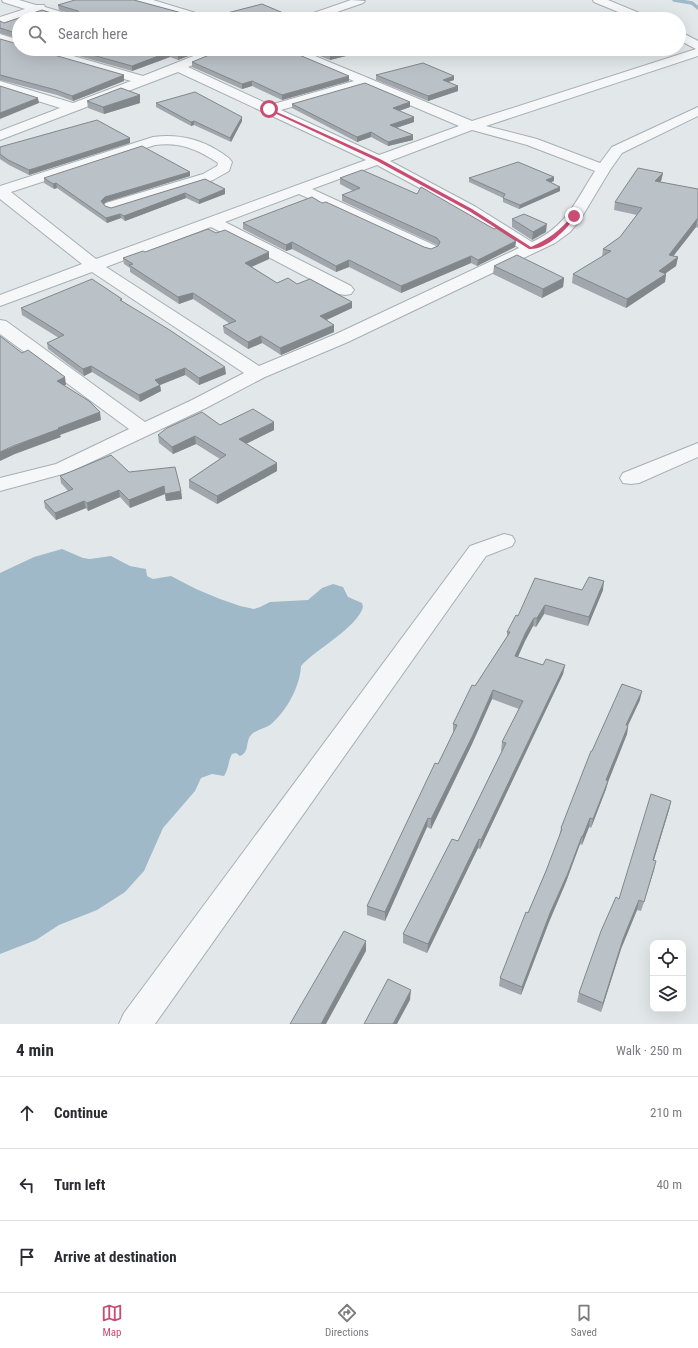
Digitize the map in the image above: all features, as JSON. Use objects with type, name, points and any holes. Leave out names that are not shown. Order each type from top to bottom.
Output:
[{"type":"street","points":[[7,0],[50,12]]},
{"type":"street","points":[[141,0],[181,12]]},
{"type":"street","points":[[598,0],[628,12]]},
{"type":"street","points":[[327,12],[359,1]]},
{"type":"street","points":[[26,12],[56,2]]},
{"type":"street","points":[[0,21],[12,17]]},
{"type":"street","points":[[0,38],[12,42]]},
{"type":"street","points":[[686,39],[698,46]]},
{"type":"street","points":[[686,56],[698,52]]},
{"type":"street","points":[[60,56],[142,80]]},
{"type":"street","points":[[0,136],[203,56]]},
{"type":"street","points":[[304,56],[471,126],[532,142],[603,169]]},
{"type":"street","points":[[0,301],[471,126],[686,56]]},
{"type":"street","points":[[178,67],[378,160],[471,210],[530,248]]},
{"type":"street","points":[[269,109],[365,82]]},
{"type":"street","points":[[0,85],[71,107]]},
{"type":"street","points":[[0,485],[63,468],[144,430],[258,373],[342,338],[549,240],[564,229],[587,197],[603,169],[617,150],[698,111]]},
{"type":"street","points":[[0,191],[153,141],[169,138],[195,144],[209,150],[225,162],[224,168],[208,177],[111,206]]},
{"type":"street","points":[[299,189],[430,249]]},
{"type":"street","points":[[0,191],[94,266],[258,373]]},
{"type":"street","points":[[212,221],[345,290]]},
{"type":"street","points":[[0,325],[144,430]]},
{"type":"street","points":[[631,478],[698,449]]},
{"type":"street","points":[[136,1024],[478,551],[504,541]]},
{"type":"water","points":[[62,549],[83,558],[90,559],[111,556],[130,566],[146,569],[147,576],[153,579],[171,576],[220,599],[254,609],[270,602],[308,600],[322,588],[333,584],[343,587],[348,597],[362,603],[363,607],[353,623],[301,666],[298,682],[287,706],[270,725],[251,735],[243,754],[240,756],[236,753],[232,754],[224,776],[212,774],[201,778],[195,791],[163,828],[144,871],[125,892],[97,910],[59,925],[36,940],[0,954],[0,573],[34,557]]},
{"type":"building","points":[[75,0],[134,0],[178,12],[79,12],[58,5]]},
{"type":"building","points":[[262,4],[281,12],[231,12]]},
{"type":"building","points":[[42,10],[48,12],[36,12]]},
{"type":"building","points":[[12,20],[12,32],[0,28],[0,21],[4,23]]},
{"type":"building","points":[[0,39],[12,42],[12,56],[58,56],[124,75],[72,96],[56,90],[0,75]]},
{"type":"building","points":[[96,56],[158,56],[132,66]]},
{"type":"building","points":[[207,56],[302,56],[349,76],[282,95],[252,81],[242,84],[192,62]]},
{"type":"building","points":[[423,63],[454,76],[443,80],[458,86],[428,96],[376,75]]},
{"type":"building","points":[[365,83],[410,102],[393,108],[414,117],[390,125],[413,135],[388,142],[371,132],[357,137],[292,104]]},
{"type":"building","points":[[0,86],[38,98],[0,113]]},
{"type":"building","points":[[121,88],[140,95],[103,107],[87,101]]},
{"type":"building","points":[[195,92],[242,117],[230,138],[194,121],[191,122],[156,103]]},
{"type":"building","points":[[97,120],[130,138],[29,170],[8,160],[0,154],[0,147]]},
{"type":"building","points":[[142,146],[190,172],[105,197],[101,201],[105,206],[111,208],[205,179],[225,189],[199,200],[185,193],[124,216],[120,214],[106,218],[56,183],[53,184],[44,178]]},
{"type":"building","points":[[518,162],[554,177],[546,180],[560,187],[520,205],[503,198],[505,194],[469,178]]},
{"type":"building","points":[[638,168],[663,173],[655,181],[698,189],[698,219],[669,255],[678,257],[659,271],[666,274],[627,299],[573,274],[611,251],[603,249],[620,237],[642,208],[615,202]]},
{"type":"building","points":[[362,170],[417,194],[421,187],[494,229],[496,228],[516,241],[478,260],[471,256],[401,286],[349,260],[336,266],[292,242],[286,245],[243,223],[312,197],[322,203],[326,202],[424,247],[431,249],[438,246],[440,242],[437,238],[342,195],[360,188],[340,178]]},
{"type":"building","points":[[524,214],[547,224],[533,232],[512,219]]},
{"type":"building","points":[[208,229],[216,233],[225,230],[269,252],[245,263],[277,283],[288,278],[297,284],[310,279],[352,302],[320,316],[334,325],[280,348],[261,336],[248,342],[223,326],[236,321],[193,293],[178,297],[129,265],[133,264],[123,258],[143,251],[145,252]]},
{"type":"building","points":[[517,255],[564,278],[543,289],[494,266]]},
{"type":"building","points":[[92,279],[122,299],[120,300],[168,329],[225,367],[199,378],[185,368],[155,380],[160,385],[139,395],[91,366],[83,369],[47,343],[64,335],[21,308]]},
{"type":"building","points":[[0,336],[22,353],[28,350],[65,377],[57,381],[89,401],[100,412],[0,452]]},
{"type":"building","points":[[253,409],[274,422],[239,439],[277,463],[217,496],[189,480],[226,455],[195,436],[172,447],[158,435],[167,428],[202,412],[220,425]]},
{"type":"building","points":[[111,455],[129,472],[175,467],[181,491],[165,494],[164,486],[129,500],[119,490],[87,503],[84,501],[55,513],[44,501],[73,489],[60,476]]},
{"type":"building","points":[[589,577],[604,581],[589,617],[545,605],[537,618],[534,618],[526,632],[515,656],[543,665],[546,659],[565,665],[481,840],[479,839],[428,944],[403,934],[452,839],[458,841],[506,743],[502,742],[523,701],[493,690],[473,735],[431,819],[428,818],[385,912],[367,906],[435,763],[438,764],[457,725],[453,724],[472,685],[475,686],[510,632],[507,632],[516,615],[518,616],[535,578],[582,590]]},
{"type":"building","points":[[622,684],[642,691],[626,725],[628,726],[606,780],[608,781],[593,819],[590,818],[582,836],[568,873],[550,913],[522,987],[500,978],[526,912],[528,913],[546,871],[591,751]]},
{"type":"building","points":[[651,794],[671,801],[653,860],[656,861],[644,902],[639,900],[623,939],[603,1003],[579,993],[601,931],[616,897],[619,899]]},
{"type":"building","points":[[344,931],[366,941],[321,1024],[290,1024]]},
{"type":"building","points":[[388,979],[411,990],[393,1024],[364,1024]]},
{"type":"waterway","points":[[674,0],[692,3],[698,8]]},
{"type":"route","points":[[269,109],[378,160],[471,210],[530,248],[549,240],[564,229],[574,216]]}]
